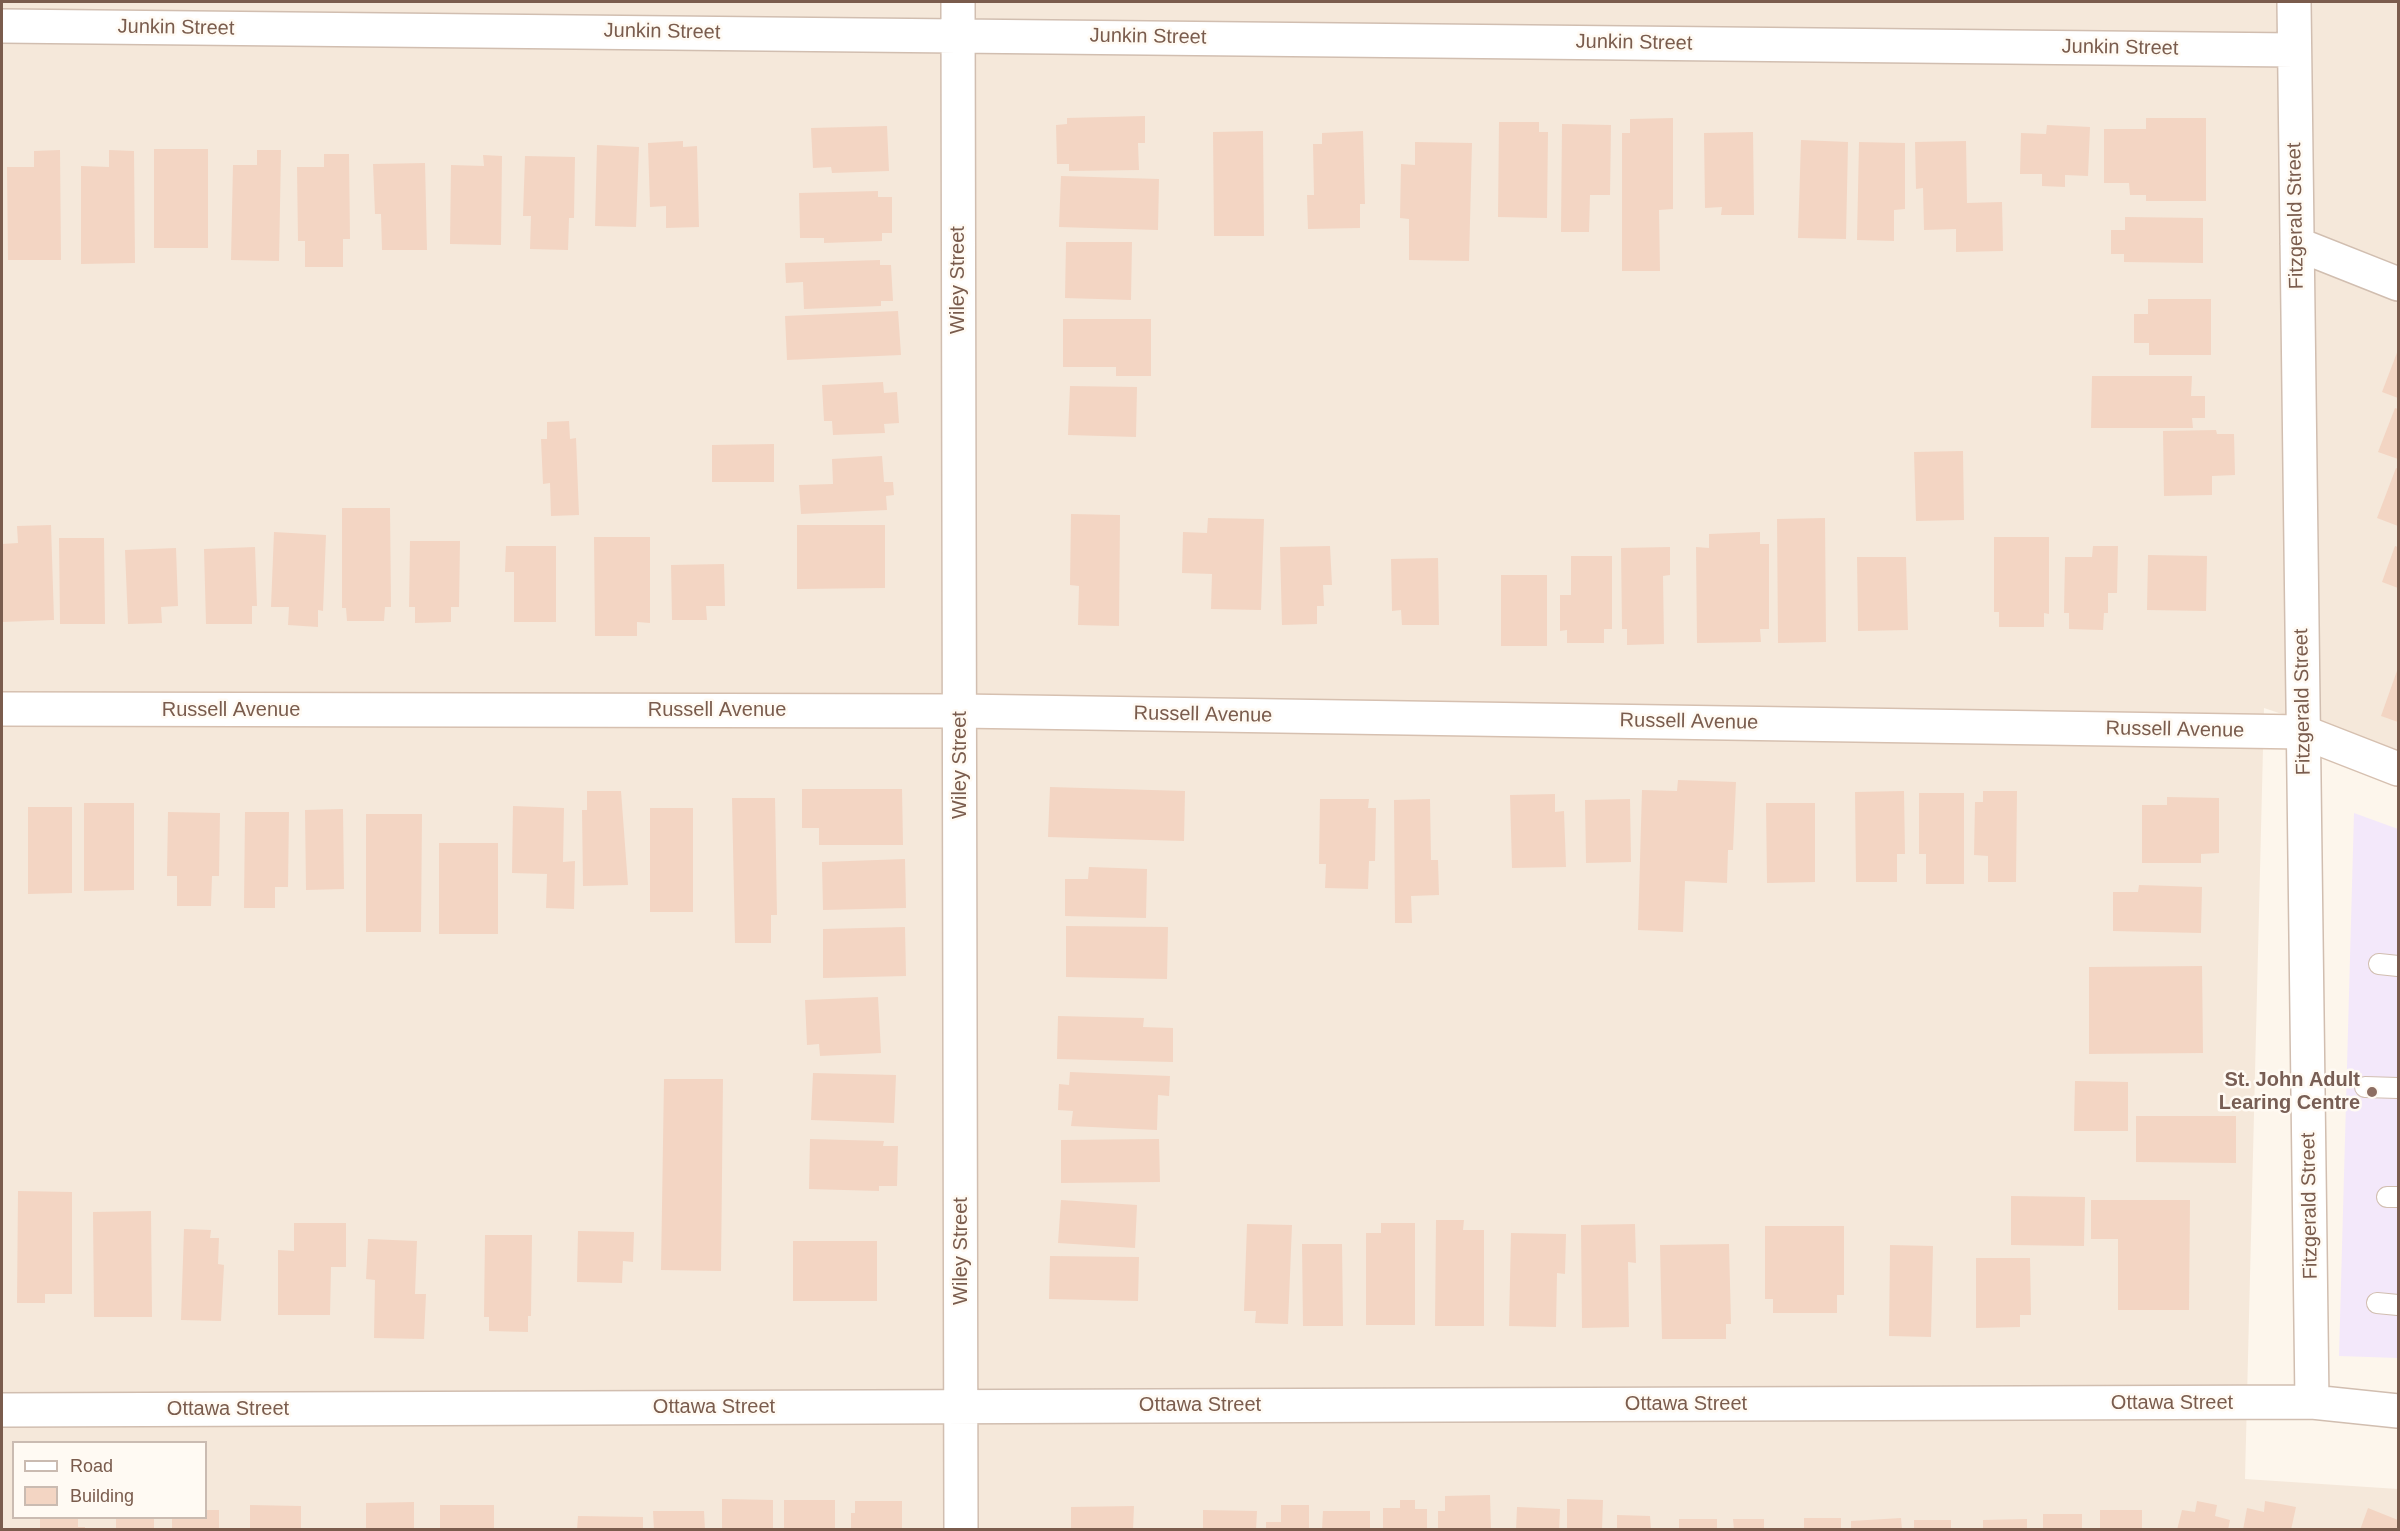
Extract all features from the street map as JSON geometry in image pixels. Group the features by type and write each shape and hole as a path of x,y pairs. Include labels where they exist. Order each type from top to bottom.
{"street":[{"name":"Wiley Street","path":"958,2 961,1530"},
{"name":"Fitzgerald Street","path":"2294,2 2312,1402"},
{"name":"Junkin Street","path":"2,26 2294,50"},
{"path":"2297,244 2398,284"},
{"name":"Russell Avenue","path":"2,709 960,711 2303,732 2398,769"},
{"name":"Ottawa Street","path":"2,1410 2312,1402 2398,1411"}],"lane":[{"path":"2379,964 2398,966"},
{"path":"2364,1087 2398,1088"},
{"path":"2376,1303 2398,1305"}],"shaded area":[{"path":"2,2 2398,2 2398,753 2264,708 2245,1479 2398,1489 2398,1529 2,1530"},
{"name":"St. John Adult Learing Centre","path":"2354,813 2398,829 2398,1358 2339,1356"}],"building":[{"path":"1145,116 1145,143 1138,143 1139,170 1069,171 1069,164 1057,164 1056,125 1067,124 1067,118"},
{"path":"1673,118 1673,209 1659,210 1660,271 1622,271 1622,133 1630,133 1630,119"},
{"path":"2146,118 2206,118 2206,201 2146,201 2146,195 2130,195 2129,183 2104,183 2104,129 2146,129"},
{"path":"1499,122 1539,122 1539,132 1548,132 1547,218 1498,217"},
{"path":"1562,124 1611,125 1610,195 1590,195 1589,232 1561,232"},
{"path":"2047,125 2090,127 2088,176 2065,175 2065,187 2042,186 2042,174 2020,174 2021,133 2046,134"},
{"path":"887,126 889,171 832,173 831,167 813,168 811,128"},
{"path":"1263,131 1264,236 1214,236 1213,132"},
{"path":"1363,131 1365,204 1360,204 1360,228 1308,229 1307,195 1314,195 1313,144 1322,144 1322,133"},
{"path":"1753,132 1754,215 1721,215 1722,207 1705,208 1704,133"},
{"path":"1801,140 1848,142 1846,239 1798,238"},
{"path":"683,141 683,147 697,146 699,227 666,228 666,206 650,207 648,143"},
{"path":"1966,141 1967,203 2002,202 2003,251 1956,252 1956,229 1924,230 1923,188 1916,189 1915,142"},
{"path":"1415,142 1472,143 1469,261 1409,260 1409,219 1400,218 1401,164 1415,165"},
{"path":"1859,142 1905,143 1905,209 1894,210 1894,241 1857,240"},
{"path":"597,145 639,147 636,227 595,226"},
{"path":"154,149 208,149 208,248 154,248"},
{"path":"60,150 61,260 8,260 7,167 34,167 34,151"},
{"path":"109,150 134,151 135,263 81,264 81,166 109,167"},
{"path":"257,150 281,150 279,261 231,260 233,165 257,165"},
{"path":"324,154 349,154 350,239 343,239 343,267 305,267 305,241 298,241 297,167 324,167"},
{"path":"483,155 502,156 501,245 450,244 451,165 484,166"},
{"path":"525,156 575,157 574,218 569,218 568,250 530,249 531,216 523,216"},
{"path":"425,163 427,250 382,250 381,214 375,214 373,164"},
{"path":"1061,176 1159,179 1158,230 1059,227"},
{"path":"878,191 878,197 892,197 892,233 882,233 882,241 824,243 824,238 800,238 799,193"},
{"path":"2125,217 2203,218 2203,263 2124,262 2124,254 2111,254 2111,230 2125,230"},
{"path":"1066,242 1132,242 1131,300 1065,298"},
{"path":"880,260 880,265 891,265 893,301 881,301 881,306 804,309 803,282 786,283 785,263"},
{"path":"2148,299 2211,299 2211,355 2149,355 2149,343 2134,343 2134,314 2148,314"},
{"path":"898,311 901,355 787,360 785,316"},
{"path":"1063,319 1151,319 1151,376 1116,376 1116,367 1063,367"},
{"path":"2398,350 2398,398 2382,392"},
{"path":"2092,376 2192,376 2191,396 2205,396 2205,418 2192,418 2193,428 2091,428"},
{"path":"883,382 884,393 897,392 899,423 884,424 885,433 833,435 832,421 824,421 822,385"},
{"path":"1070,386 1137,387 1136,437 1068,435"},
{"path":"2395,408 2398,409 2398,459 2378,452"},
{"path":"569,421 570,439 576,438 579,515 551,516 550,483 543,484 541,439 547,439 547,422"},
{"path":"2216,430 2217,434 2234,434 2235,475 2212,476 2212,495 2164,496 2163,431"},
{"path":"774,444 774,482 712,482 712,445"},
{"path":"1963,451 1964,520 1916,521 1914,452"},
{"path":"882,456 884,482 893,482 894,495 886,496 887,510 801,514 799,485 833,484 832,459"},
{"path":"2396,468 2398,469 2398,526 2377,518"},
{"path":"342,508 390,508 391,607 385,607 384,621 347,621 346,608 342,608"},
{"path":"1071,514 1120,515 1119,626 1078,625 1079,586 1070,585"},
{"path":"1208,518 1264,519 1261,610 1211,609 1212,574 1182,573 1183,532 1207,533"},
{"path":"1825,518 1826,642 1778,643 1777,519"},
{"path":"51,525 54,620 2,622 2,544 18,543 17,526"},
{"path":"797,525 885,525 885,588 797,589"},
{"path":"274,532 326,535 323,611 318,610 318,627 288,625 289,607 271,607"},
{"path":"1760,532 1760,544 1769,544 1769,629 1760,629 1761,642 1697,643 1696,547 1709,548 1709,534"},
{"path":"594,537 650,537 650,623 637,622 637,636 595,636"},
{"path":"1994,537 2049,537 2049,614 2044,613 2044,627 1999,627 1999,612 1994,612"},
{"path":"59,538 104,538 105,624 60,624"},
{"path":"410,541 460,541 459,607 451,607 451,622 415,623 415,607 409,607"},
{"path":"506,546 556,546 556,622 514,622 514,572 505,572"},
{"path":"1330,546 1332,585 1323,585 1324,606 1317,606 1317,624 1282,625 1280,547"},
{"path":"2093,546 2118,546 2117,593 2108,593 2108,613 2104,613 2103,630 2069,629 2069,613 2064,613 2065,557 2092,557"},
{"path":"2395,546 2398,547 2398,588 2382,582"},
{"path":"255,547 257,606 252,606 252,624 206,624 204,549"},
{"path":"1670,547 1670,575 1663,576 1664,644 1627,645 1627,629 1622,629 1621,548"},
{"path":"176,548 178,606 161,607 162,623 128,624 125,550"},
{"path":"2148,555 2207,556 2206,611 2147,610"},
{"path":"1571,556 1612,556 1612,629 1604,629 1604,643 1567,643 1567,630 1560,631 1560,595 1571,595"},
{"path":"1857,557 1906,557 1908,630 1858,631"},
{"path":"1438,558 1439,625 1402,625 1401,610 1392,611 1391,559"},
{"path":"724,564 725,606 706,606 707,620 672,620 671,565"},
{"path":"1501,575 1547,575 1547,646 1501,646"},
{"path":"2398,668 2398,722 2381,716"},
{"path":"1678,780 1736,782 1733,850 1728,850 1727,883 1685,881 1683,932 1638,930 1642,790 1677,791"},
{"path":"1050,787 1185,791 1184,841 1048,837"},
{"path":"802,789 902,789 903,845 819,845 819,828 802,828"},
{"path":"587,791 621,791 628,885 583,886 582,810 587,810"},
{"path":"1904,791 1905,854 1897,854 1897,882 1856,882 1855,792"},
{"path":"1983,791 2017,791 2016,882 1988,882 1988,856 1974,855 1975,802 1983,802"},
{"path":"1919,793 1964,793 1964,884 1926,884 1926,854 1919,854"},
{"path":"1555,794 1555,812 1564,811 1566,867 1512,868 1510,795"},
{"path":"2167,797 2219,798 2219,853 2201,854 2201,863 2142,863 2142,805 2167,805"},
{"path":"732,798 775,798 777,915 771,915 771,943 735,943"},
{"path":"1320,799 1369,799 1368,808 1376,808 1375,861 1369,861 1368,889 1325,888 1326,864 1319,864"},
{"path":"1430,799 1431,860 1438,860 1439,895 1411,896 1412,923 1395,923 1394,800"},
{"path":"1630,799 1631,862 1586,863 1585,800"},
{"path":"84,803 134,803 134,890 84,891"},
{"path":"1766,803 1815,803 1815,882 1767,883"},
{"path":"513,806 564,808 563,862 575,861 574,909 546,908 547,874 512,873"},
{"path":"28,807 72,807 72,893 28,894"},
{"path":"650,808 693,808 693,912 650,912"},
{"path":"343,809 344,889 306,890 305,810"},
{"path":"168,812 220,813 219,876 212,876 211,906 177,906 177,876 167,876"},
{"path":"245,812 289,812 288,887 275,887 275,908 244,908"},
{"path":"366,814 422,814 421,932 366,932"},
{"path":"439,843 498,843 498,934 439,934"},
{"path":"905,859 906,908 823,910 822,862"},
{"path":"1089,867 1147,869 1146,918 1065,916 1065,879 1088,879"},
{"path":"2139,885 2202,887 2201,933 2113,931 2113,892 2138,892"},
{"path":"1066,926 1168,927 1167,979 1066,977"},
{"path":"905,927 906,976 823,978 823,929"},
{"path":"2202,966 2203,1053 2089,1054 2089,967"},
{"path":"878,997 881,1053 820,1056 819,1044 807,1045 805,1000"},
{"path":"1058,1016 1144,1018 1143,1027 1173,1028 1173,1062 1057,1059"},
{"path":"1070,1072 1170,1076 1169,1096 1158,1095 1157,1130 1071,1126 1073,1111 1058,1110 1059,1084 1069,1085"},
{"path":"813,1073 896,1075 894,1123 811,1120"},
{"path":"664,1079 723,1079 721,1271 661,1270"},
{"path":"2075,1081 2128,1082 2128,1131 2074,1131"},
{"path":"2136,1116 2236,1116 2236,1163 2136,1162"},
{"path":"810,1139 884,1141 883,1146 898,1146 897,1186 879,1186 879,1191 809,1189"},
{"path":"1159,1139 1160,1182 1061,1183 1061,1140"},
{"path":"18,1191 72,1192 72,1294 45,1294 45,1303 17,1303"},
{"path":"2011,1196 2085,1197 2084,1246 2011,1245"},
{"path":"1061,1200 1137,1205 1135,1248 1058,1243"},
{"path":"2091,1200 2190,1200 2189,1310 2118,1310 2118,1239 2091,1239"},
{"path":"151,1211 152,1317 94,1317 93,1212"},
{"path":"1436,1220 1464,1220 1463,1230 1484,1230 1484,1326 1435,1326"},
{"path":"294,1223 346,1223 346,1267 331,1267 330,1315 278,1315 278,1250 294,1251"},
{"path":"1381,1223 1415,1223 1415,1325 1366,1325 1366,1233 1381,1233"},
{"path":"1247,1224 1292,1225 1288,1324 1255,1323 1256,1311 1244,1311"},
{"path":"1635,1224 1636,1263 1628,1262 1629,1327 1582,1328 1581,1225"},
{"path":"1765,1226 1844,1226 1844,1295 1837,1295 1837,1313 1773,1313 1773,1299 1765,1299"},
{"path":"184,1229 211,1230 210,1238 219,1238 218,1264 224,1265 221,1321 181,1320"},
{"path":"578,1231 634,1232 633,1262 623,1261 622,1283 577,1282"},
{"path":"1511,1233 1566,1234 1565,1274 1557,1273 1556,1327 1509,1326"},
{"path":"485,1235 532,1235 531,1316 528,1316 528,1332 489,1331 489,1317 484,1317"},
{"path":"368,1239 417,1241 415,1294 426,1294 424,1339 374,1338 375,1280 366,1279"},
{"path":"793,1241 877,1241 877,1301 793,1301"},
{"path":"1302,1244 1342,1244 1343,1326 1303,1326"},
{"path":"1729,1244 1731,1324 1726,1324 1726,1339 1662,1339 1660,1245"},
{"path":"1890,1245 1933,1246 1931,1337 1889,1336"},
{"path":"1050,1256 1139,1257 1138,1301 1049,1299"},
{"path":"1976,1258 2030,1258 2031,1315 2020,1315 2020,1327 1976,1328"},
{"path":"1490,1495 1491,1530 1438,1530 1438,1511 1445,1511 1445,1496"},
{"path":"722,1499 773,1500 773,1530 722,1530"},
{"path":"1567,1499 1603,1500 1602,1530 1567,1530"},
{"path":"784,1500 835,1500 835,1530 784,1530"},
{"path":"1400,1500 1415,1500 1415,1509 1427,1509 1427,1530 1383,1530 1383,1508 1400,1508"},
{"path":"855,1501 902,1501 902,1530 851,1530 851,1513 855,1513"},
{"path":"2197,1501 2217,1505 2215,1516 2230,1520 2228,1530 2177,1530 2182,1510 2195,1512"},
{"path":"2265,1501 2296,1507 2291,1530 2243,1530 2247,1508 2264,1512"},
{"path":"414,1502 414,1530 366,1530 366,1503"},
{"path":"250,1505 301,1506 301,1530 250,1530"},
{"path":"440,1505 494,1505 494,1530 440,1530"},
{"path":"1281,1505 1309,1505 1309,1530 1266,1530 1266,1522 1281,1522"},
{"path":"1134,1506 1133,1530 1071,1530 1071,1507"},
{"path":"1517,1507 1560,1509 1559,1530 1516,1530"},
{"path":"2368,1508 2398,1520 2398,1530 2360,1530"},
{"path":"207,1510 219,1510 219,1530 172,1530 172,1519 207,1519"},
{"path":"1203,1510 1257,1511 1256,1530 1203,1530"},
{"path":"2100,1510 2142,1510 2142,1530 2100,1530"},
{"path":"653,1511 704,1511 705,1530 654,1530"},
{"path":"1323,1511 1370,1511 1370,1530 1322,1530"},
{"path":"2043,1514 2082,1514 2082,1530 2043,1530"},
{"path":"1617,1515 1650,1516 1651,1530 1617,1530"},
{"path":"578,1516 643,1517 643,1530 577,1530"},
{"path":"1804,1518 1841,1518 1841,1530 1804,1530"},
{"path":"1901,1518 1902,1530 1851,1530 1851,1521"},
{"path":"40,1519 78,1519 78,1527 85,1527 85,1530 40,1530"},
{"path":"116,1519 154,1519 154,1530 116,1530"},
{"path":"1679,1519 1717,1519 1717,1530 1679,1530"},
{"path":"1733,1519 1764,1519 1764,1530 1734,1530"},
{"path":"2027,1519 2027,1530 1983,1530 1983,1520"},
{"path":"1914,1520 1951,1520 1951,1530 1914,1530"}],"place":[{"name":"St. John Adult Learing Centre","path":"2372,1092"}]}
